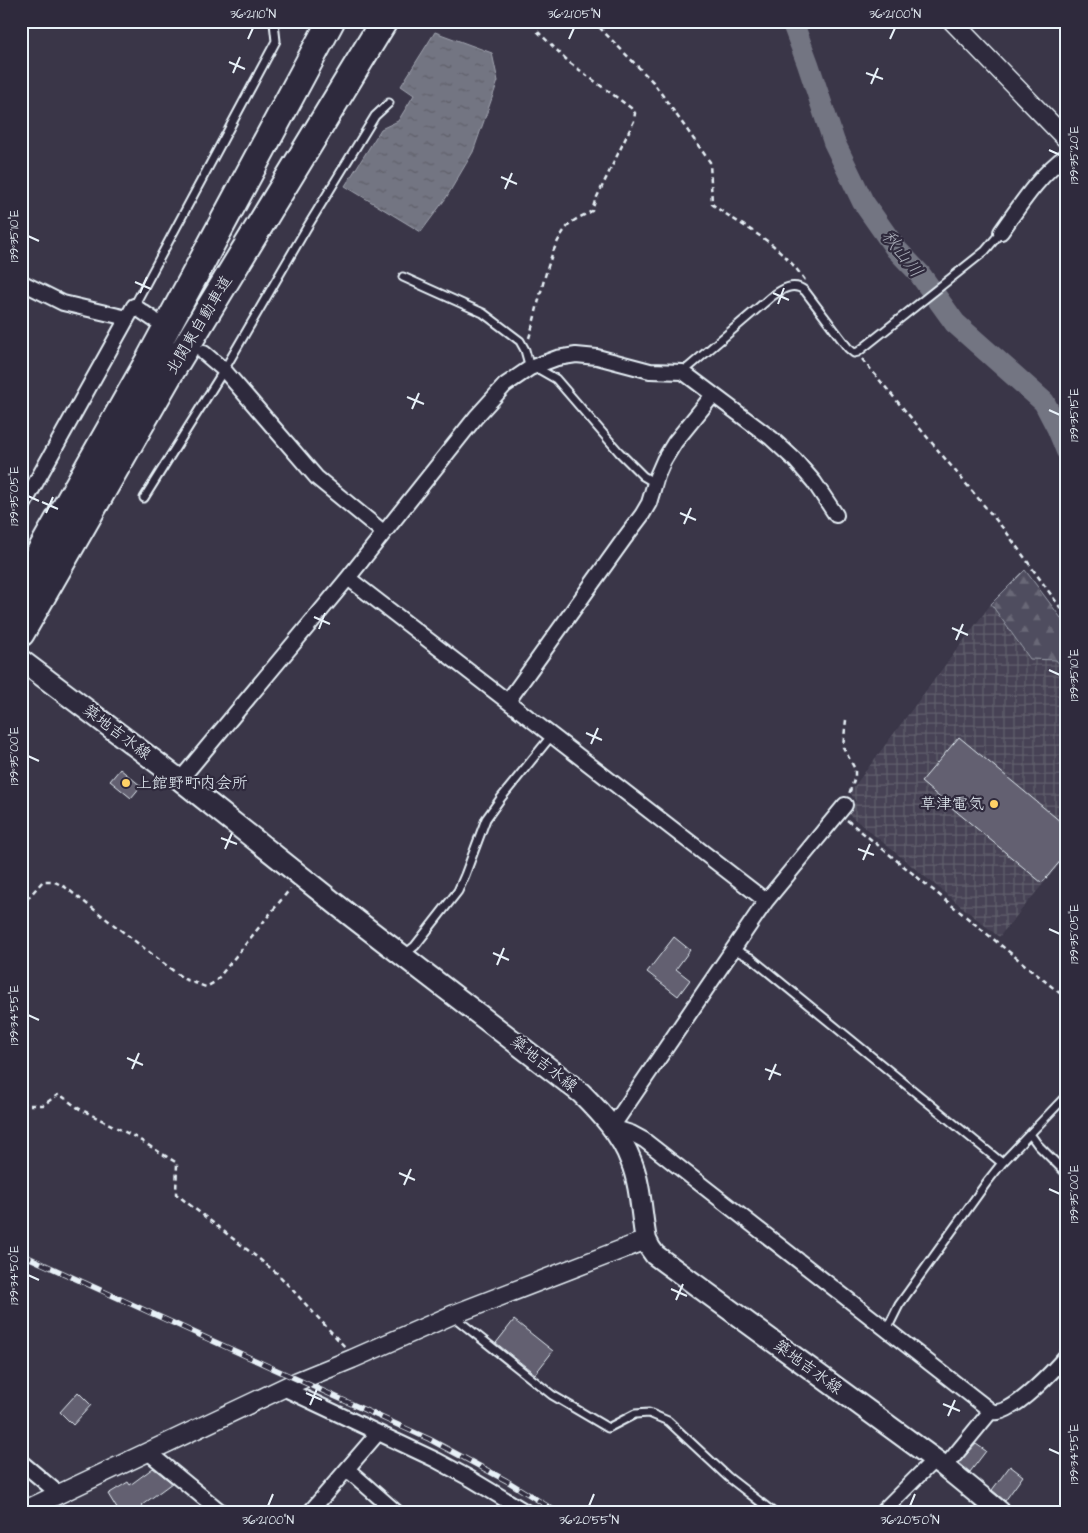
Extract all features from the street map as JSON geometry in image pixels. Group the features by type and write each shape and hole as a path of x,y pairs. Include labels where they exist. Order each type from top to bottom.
{"highway":[{"name":"北関東自動車道","path":"21,586 157,345 331,21"},
{"name":"北関東自動車道","path":"21,632 170,373 384,21"}],"main road":[{"name":"築地吉水線","path":"21,660 180,780 300,876 566,1080 596,1107 626,1148 636,1176 646,1240 650,1248 662,1260 940,1463 1000,1512"}],"street":[{"path":"952,21 1067,140"},
{"path":"1001,232 1040,179 1054,164 1067,155"},
{"path":"21,282 63,303 130,312 153,318"},
{"path":"21,509 130,312"},
{"path":"204,353 224,370 317,478 383,532"},
{"path":"180,780 348,578 476,417 505,385 532,368 557,358 576,355 597,357 650,371 683,372 771,438 795,460 814,482 836,515"},
{"path":"508,701 642,515 649,504 664,460 675,442 713,395"},
{"path":"348,578 766,901"},
{"path":"842,809 766,901 612,1127 632,1133 644,1140 991,1411 997,1413 1013,1406 1054,1370 1067,1355"},
{"path":"21,1512 283,1388 452,1315 646,1240"},
{"path":"283,1388 443,1464 526,1512"},
{"path":"882,1512 940,1463 991,1411"},
{"path":"310,1512 378,1433"},
{"path":"148,1452 221,1512"},
{"path":"21,1462 59,1494"},
{"path":"347,1470 396,1512"}],"lane":[{"path":"130,312 276,41 274,23 272,21"},
{"path":"144,498 224,370 370,124 375,116 389,103"},
{"path":"683,372 771,297 779,291 796,286 805,291 848,348 854,353 858,352 985,251 1001,232"},
{"path":"403,277 483,313 520,341 532,368 556,379 619,452 644,476 655,483"},
{"path":"403,956 415,946 458,891 466,875 486,819 552,735"},
{"path":"733,949 750,958 1002,1163"},
{"path":"887,1329 899,1305 986,1182 1067,1095"},
{"path":"1030,1134 1038,1145 1067,1174"},
{"path":"452,1315 552,1395 608,1428 635,1414 649,1413 668,1421 728,1477 773,1512"}],"path":[{"path":"593,21 653,82 710,162 712,204 776,248 807,282"},
{"path":"525,350 550,260 557,242 569,224 592,211 595,201 634,121 635,113 631,108 570,63 537,31"},
{"path":"862,358 1006,532 1067,617"},
{"path":"846,720 843,747 855,769 855,777 842,809 1067,999"},
{"path":"21,906 43,881 53,881 65,887 184,979 206,987 215,982 300,876"},
{"path":"21,1105 43,1105 59,1094 78,1108 135,1137 177,1163 176,1194 277,1273 333,1333 346,1348 352,1359"}],"shaded area":[{"name":"草津電気","path":"991,604 1030,659 1056,660 1067,674 1067,855 999,937 847,813 856,802 850,792"}],"green space":[{"path":"1025,570 1067,626 1067,674 1056,660 1030,659 991,604"}],"water":[{"path":"435,32 492,53 498,81 473,152 446,198 421,232 345,186 381,129 398,121 414,95 401,86"}],"building":[{"name":"草津電気","path":"959,737 1067,827 1067,853 1042,883 921,782"},
{"name":"上館野町内会所","path":"120,769 141,786 131,798 110,781"},
{"path":"674,937 690,950 676,969 690,980 678,996 647,972"},
{"path":"514,1320 553,1351 535,1374 496,1343"},
{"path":"78,1392 91,1405 73,1425 60,1412"},
{"path":"976,1444 986,1451 970,1472 959,1463"},
{"path":"1010,1466 1023,1476 1005,1501 992,1490"},
{"path":"153,1468 172,1483 142,1505 147,1512 119,1512 108,1494 128,1482 130,1485"}],"waterway":[{"name":"秋山川","path":"792,21 834,142 863,202 896,249 919,273 955,323 1044,402 1067,451"}],"railway":[{"path":"21,1254 429,1439 507,1481 557,1512"}],"place":[{"name":"上館野町内会所","path":"126,783"},
{"name":"草津電気","path":"994,804"}]}
